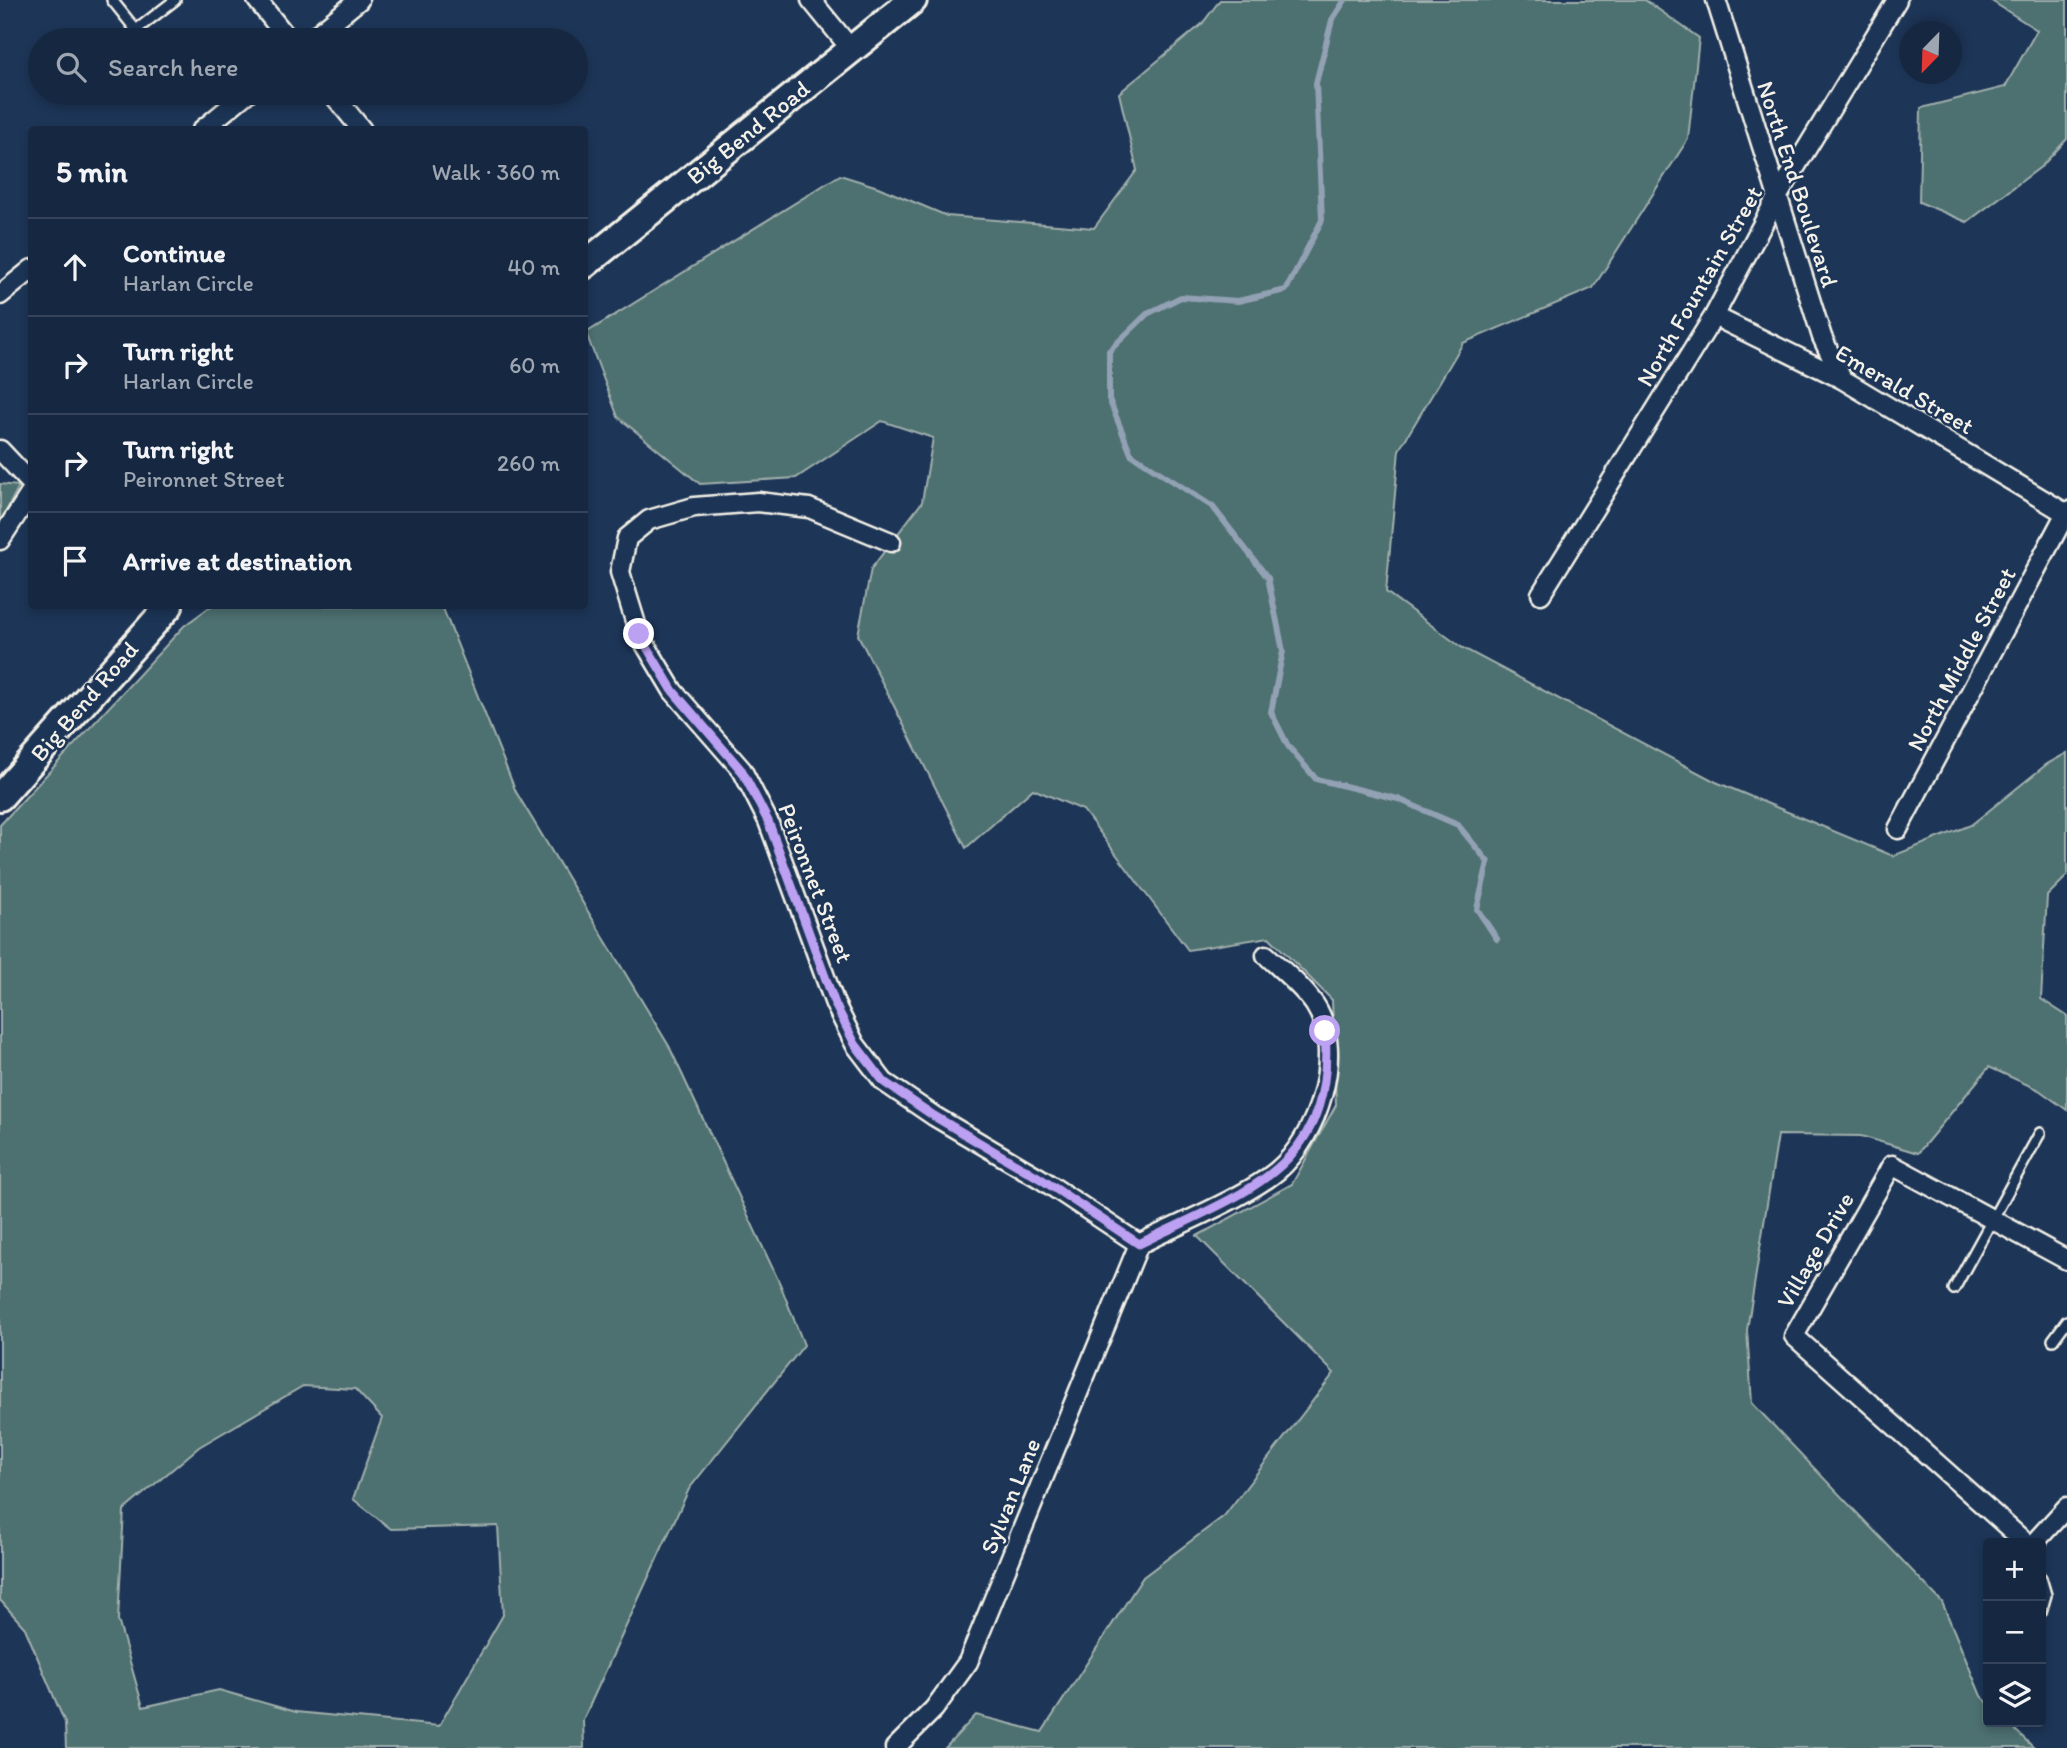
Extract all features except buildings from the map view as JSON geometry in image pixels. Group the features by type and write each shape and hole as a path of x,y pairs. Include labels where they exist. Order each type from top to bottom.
{"main road":[{"name":"Big Bend Road","path":"588,262 913,0"},
{"name":"Big Bend Road","path":"0,797 159,609"}],"street":[{"path":"257,0 279,28"},
{"path":"325,28 359,0"},
{"path":"811,0 851,49"},
{"name":"North End Boulevard","path":"1716,0 1776,199 1822,337 1842,379"},
{"name":"North Fountain Street","path":"1541,594 1714,316 1776,199 1897,0"},
{"path":"207,126 232,105"},
{"path":"342,105 359,126"},
{"path":"0,295 28,272"},
{"name":"Emerald Street","path":"1714,316 1842,379 2067,513"},
{"path":"0,450 28,480"},
{"path":"0,540 28,497"},
{"name":"Peironnet Street","path":"891,542 809,508 758,502 694,507 649,520 627,538 620,572 639,634 673,691 742,771 768,821 835,1004 855,1044 884,1082 934,1116 1041,1179 1139,1244"},
{"name":"North Middle Street","path":"1898,829 2067,513"},
{"path":"1139,1244 1277,1171 1300,1146 1316,1113 1327,1080 1325,1031 1316,1007 1266,955"},
{"name":"Village Drive","path":"2020,1538 1794,1336 1892,1165 2067,1260"},
{"name":"Sylvan Lane","path":"895,1748 934,1709 968,1662 1139,1244"},
{"path":"2039,1538 2067,1507"}],"lane":[{"path":"112,0 134,28"},
{"path":"139,28 174,0"},
{"path":"1954,1289 2040,1133"},
{"path":"2053,1340 2067,1321"}],"green space":[{"path":"1220,0 1645,0 1699,38 1688,139 1593,288 1463,343 1399,450 1386,592 1461,647 1716,782 1893,856 1971,825 2047,764 2067,753 2067,876 2047,896 2041,999 2067,1016 2067,1110 2039,1090 1989,1067 1918,1153 1861,1136 1778,1135 1747,1330 1752,1403 1942,1602 1983,1698 1983,1727 2012,1727 2034,1748 945,1748 976,1715 1042,1732 1143,1577 1224,1516 1334,1373 1197,1236 1292,1184 1336,1105 1332,1000 1269,937 1188,950 1083,810 1033,789 966,848 858,635 871,569 922,502 933,438 882,421 796,478 700,484 618,417 588,338 588,332 840,175 878,187 947,216 1094,228 1137,170 1119,93 1202,24"},
{"path":"1990,0 2067,0 2067,139 2042,166 1967,222 1919,202 1921,108 2005,87 2037,30"},
{"path":"0,484 19,486 0,523"},
{"path":"207,609 443,609 516,792 669,1046 780,1284 804,1345 689,1489 583,1720 584,1748 66,1748 65,1723 25,1628 0,1600 0,825 184,626","holes":["303,1386 355,1389 382,1418 353,1499 391,1529 498,1526 503,1615 439,1726 296,1712 219,1690 143,1707 118,1620 124,1510 199,1447"]}],"waterway":[{"path":"1345,0 1332,20 1316,83 1322,220 1286,290 1238,301 1181,297 1147,314 1109,351 1109,399 1131,454 1213,507 1268,578 1283,651 1271,712 1288,746 1316,779 1398,799 1458,825 1488,862 1477,909 1497,939"}],"route":[{"path":"639,634 673,691 742,771 768,821 835,1004 855,1044 884,1082 934,1116 1102,1217 1139,1244 1256,1185 1277,1171 1300,1146 1316,1113 1327,1080 1325,1031"}]}
